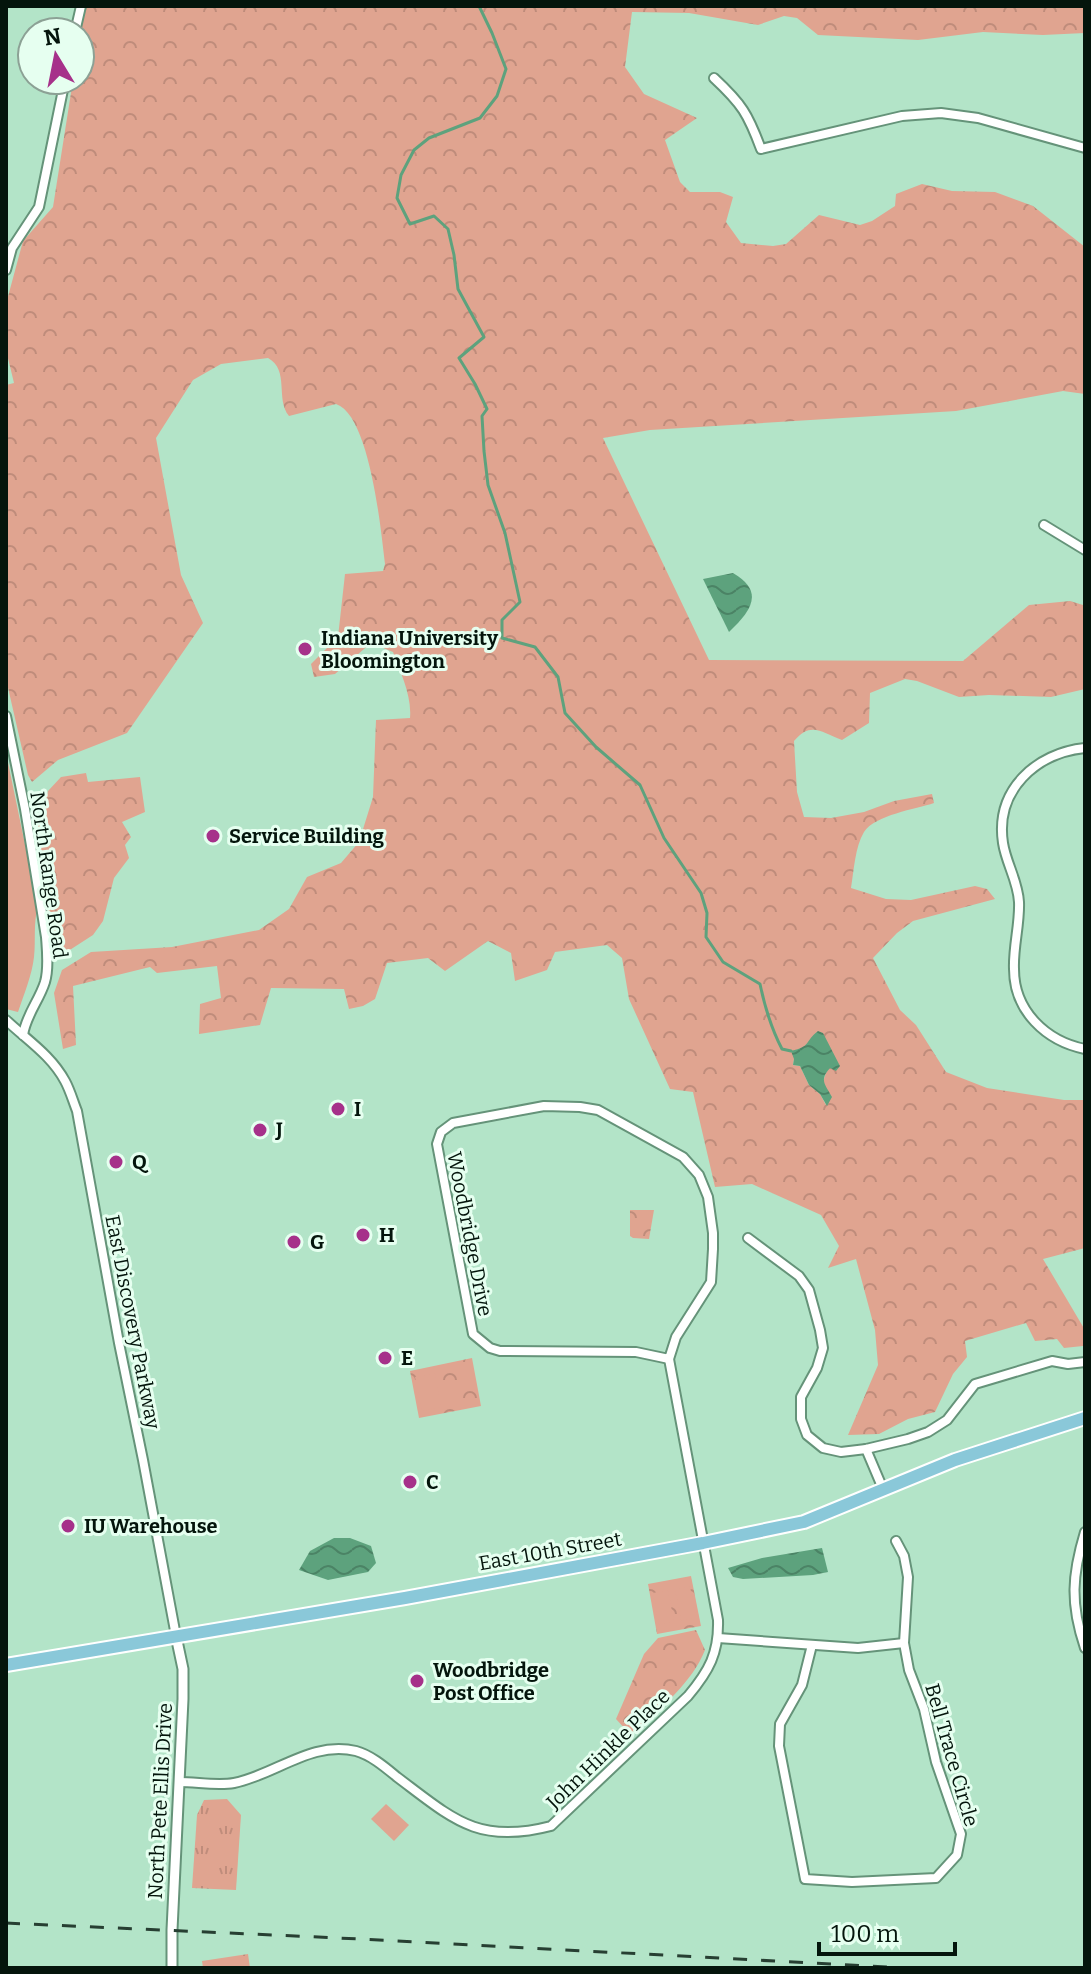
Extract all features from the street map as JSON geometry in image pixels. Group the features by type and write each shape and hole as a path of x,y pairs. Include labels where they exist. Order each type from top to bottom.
{"main road":[{"name":"East 10th Street","path":"6,1665 405,1598 804,1522 978,1452 1085,1418"}],"street":[{"path":"714,78 743,107 761,149 902,116 941,113 978,118 1085,148"},
{"path":"6,270 12,248 39,207 62,96"},
{"path":"1044,525 1085,550"},
{"name":"North Range Road","path":"6,716 25,809 47,957 46,980 21,1034"},
{"path":"1085,748 1054,754 1027,772 1008,801 1002,831 1019,904 1014,970 1017,992 1027,1013 1046,1033 1064,1043 1085,1049"},
{"name":"East Discovery Parkway","path":"6,1020 52,1061 65,1080 77,1111 176,1636"},
{"path":"6,1033 21,1034"},
{"name":"Woodbridge Drive","path":"544,1106 580,1107 598,1110 683,1157 703,1182 710,1206 713,1233 711,1282 676,1337 669,1359 636,1352 500,1351 490,1348 473,1334 437,1144 441,1132 462,1120 544,1106"},
{"path":"748,1238 799,1276 809,1290 823,1348 817,1368 801,1397 801,1419 807,1435 823,1448 841,1452 908,1439 928,1432 947,1420 975,1384 1052,1361 1068,1364 1085,1362"},
{"path":"669,1359 703,1543"},
{"path":"866,1449 883,1489"},
{"path":"1085,1532 1076,1565 1073,1596 1085,1648"},
{"path":"718,1638 858,1648 904,1643 908,1577 904,1556 896,1541"},
{"name":"John Hinkle Place","path":"179,1782 232,1784 332,1748 358,1751 471,1827 492,1832 532,1831 551,1826 688,1696 707,1671 715,1655 718,1620 703,1543"},
{"name":"North Pete Ellis Drive","path":"172,1968 183,1699 183,1669 176,1636"},
{"name":"Bell Trace Circle","path":"812,1645 802,1685 780,1724 779,1746 805,1879 852,1882 936,1878 957,1855 961,1834 936,1762 904,1643"}],"green space":[{"path":"84,6 1085,6 1085,33 1043,35 983,32 918,40 818,35 797,18 784,16 758,25 689,13 632,12 625,67 644,94 697,118 665,140 680,182 690,192 720,192 733,197 726,222 741,243 786,244 819,215 860,225 895,206 896,194 922,184 952,191 995,192 1033,206 1085,247 1085,394 1063,391 956,411 650,430 603,438 709,660 963,661 1029,605 1070,601 1083,605 1085,689 1051,697 959,697 905,679 870,693 869,723 842,740 811,730 794,741 797,792 804,817 831,818 932,794 934,803 886,817 869,826 861,838 851,888 886,899 911,900 975,886 987,889 995,899 913,921 873,958 900,1010 916,1025 946,1072 987,1088 1064,1100 1085,1100 1085,1248 1043,1259 1085,1330 1083,1346 1064,1348 1057,1339 1035,1341 1026,1323 965,1341 967,1357 953,1374 935,1412 908,1419 879,1434 848,1435 878,1365 875,1330 856,1259 828,1268 839,1246 821,1215 752,1184 715,1187 693,1092 670,1089 629,999 622,958 607,945 555,952 547,970 515,981 511,953 488,941 445,971 428,958 387,963 375,999 349,1009 344,989 271,988 260,1025 199,1034 200,1004 221,998 217,966 157,973 150,967 73,986 76,1045 63,1049 54,993 62,970 91,952 172,947 259,930 289,909 307,877 341,863 359,842 373,797 376,720 410,718 410,709 393,652 371,643 335,674 314,677 311,664 338,637 345,574 383,571 385,564 372,476 357,429 348,413 336,404 289,416 283,401 279,370 268,358 221,364 193,380 156,438 181,575 203,623 127,733 58,760 32,782 6,679 6,385 14,383 6,350 6,304 23,241 53,207 70,96 96,96 96,16 83,16","holes":["809,1045 830,1067 824,1080 826,1105 820,1094 809,1085 800,1066 793,1065 794,1059"]},
{"path":"6,753 38,907 33,964 18,1012 6,1009"},
{"path":"86,773 88,782 140,777 145,812 122,822 131,837 125,845 129,858 114,878 103,921 93,935 62,955 53,954 34,836 48,791 61,777"},
{"path":"630,1210 654,1210 649,1239 630,1236"},
{"path":"472,1358 481,1406 419,1418 410,1371"},
{"path":"435,1373 441,1407 422,1411 415,1377"},
{"path":"691,1576 701,1626 657,1634 648,1584"},
{"path":"690,1586 696,1618 681,1621 675,1589"},
{"path":"668,1590 674,1622 659,1625 653,1593"},
{"path":"696,1630 705,1650 692,1673 636,1732 627,1731 616,1719 644,1654 658,1638"},
{"path":"227,1799 241,1815 236,1890 192,1888 197,1815 204,1800"},
{"path":"386,1804 409,1825 394,1841 371,1819"},
{"path":"248,1954 250,1968 203,1968 202,1961"}],"water":[{"path":"733,573 743,580 752,595 748,610 729,632 703,579"},
{"path":"818,1031 823,1033 840,1066 836,1071 830,1068 825,1076 824,1082 832,1097 827,1106 820,1094 809,1085 800,1066 793,1065 791,1051 805,1045"},
{"path":"334,1538 350,1538 371,1546 376,1563 368,1572 328,1580 299,1570 310,1551"},
{"path":"822,1548 828,1572 743,1579 733,1577 728,1568 762,1558"}],"waterway":[{"path":"479,6 506,69 497,96 480,118 429,138 414,150 401,175 397,198 410,224 434,216 448,229 458,289 484,337 459,358 487,409 482,416 488,485 505,533 520,602 502,620 502,638 535,647 558,677 565,713 596,747 640,785 664,838 701,893 707,913 706,937 723,962 760,984 778,1041 782,1049 791,1051"}],"railway":[{"path":"6,1923 905,1968"}],"place":[{"name":"Indiana University Bloomington","path":"305,649"},
{"name":"Service Building","path":"213,836"},
{"name":"I","path":"338,1109"},
{"name":"J","path":"260,1130"},
{"name":"Q","path":"116,1162"},
{"name":"H","path":"363,1235"},
{"name":"G","path":"294,1242"},
{"name":"E","path":"385,1358"},
{"name":"C","path":"410,1482"},
{"name":"IU Warehouse","path":"68,1526"},
{"name":"Woodbridge Post Office","path":"417,1681"}]}
